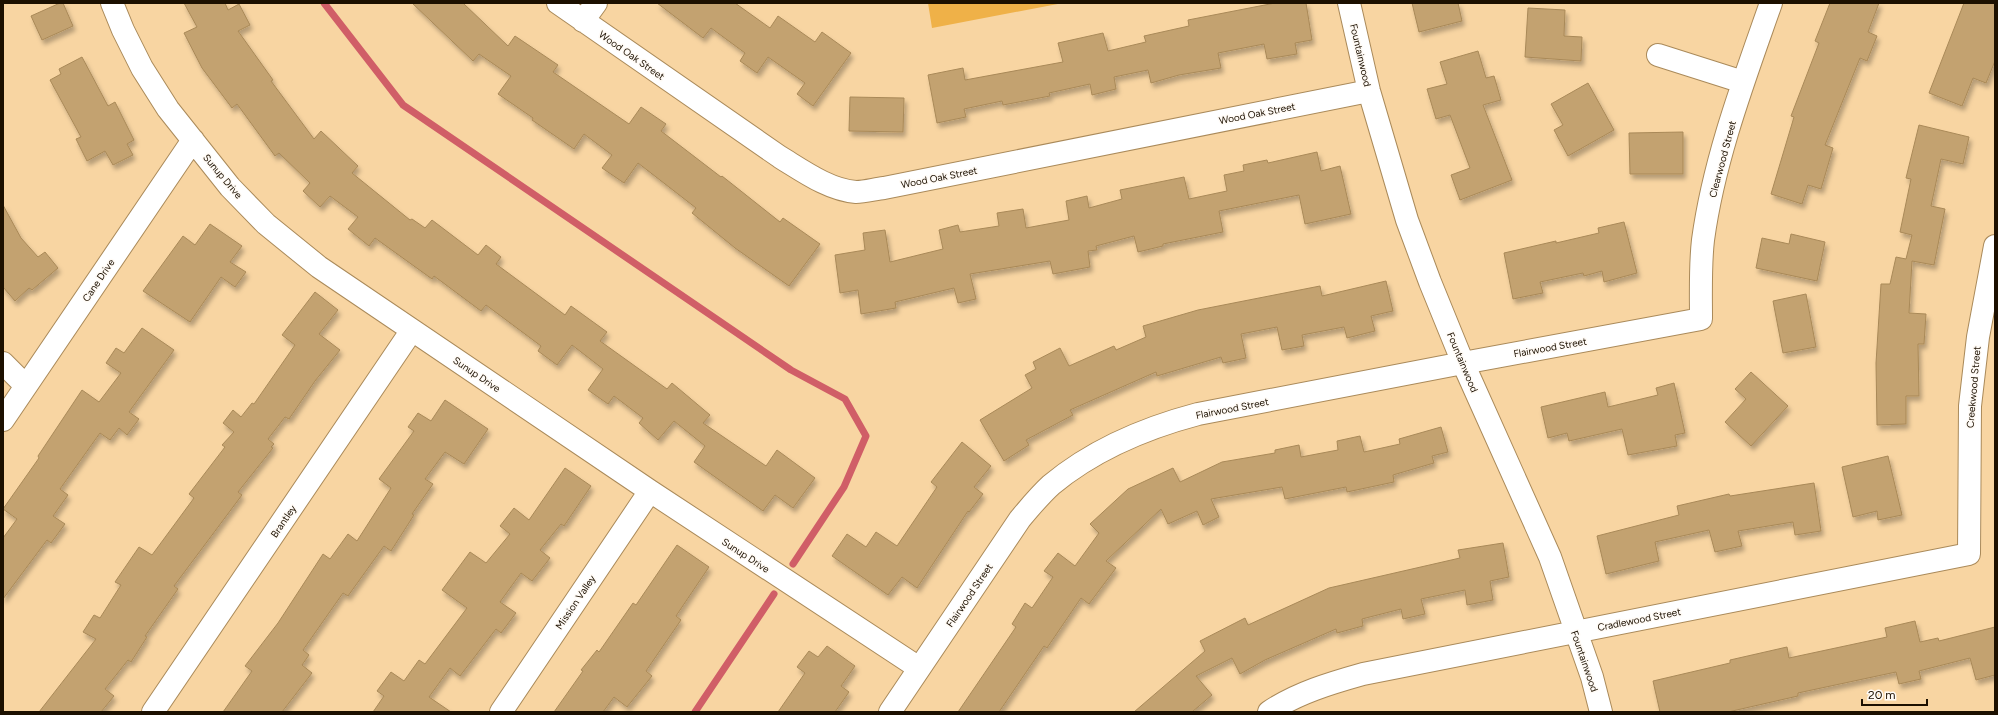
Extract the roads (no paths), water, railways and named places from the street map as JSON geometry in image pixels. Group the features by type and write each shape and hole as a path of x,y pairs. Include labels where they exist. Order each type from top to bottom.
{"street":[{"name":"Sunup Drive","path":"112,3 142,68 168,109 230,186 266,224 319,267 650,491 919,668"},
{"name":"Wood Oak Street","path":"558,3 812,177 832,186 856,192 884,188 1369,90"},
{"path":"583,21 596,3"},
{"name":"Fountainwood","path":"1348,3 1369,90 1407,220 1463,363 1550,557 1592,677 1601,712"},
{"name":"Clearwood Street","path":"1701,320 1703,241 1713,185 1743,82 1771,3"},
{"path":"1658,55 1743,82"},
{"name":"Cane Drive","path":"3,420 193,140"},
{"name":"Creekwood Street","path":"1969,554 1970,406 1978,337 1995,246"},
{"name":"Flairwood Street","path":"890,712 1020,519 1034,502 1051,485 1115,444 1167,422 1198,414 1463,363 1701,320"},
{"name":"Brantley","path":"153,712 412,330"},
{"path":"3,363 26,386"},
{"name":"Mission Valley","path":"501,712 650,491"},
{"name":"Cradlewood Street","path":"1269,712 1278,706 1324,685 1363,674 1969,554"}],"waterway":[{"path":"324,3 403,105 791,370 845,399 866,436 844,487 793,564"},
{"path":"695,712 774,594"}]}
